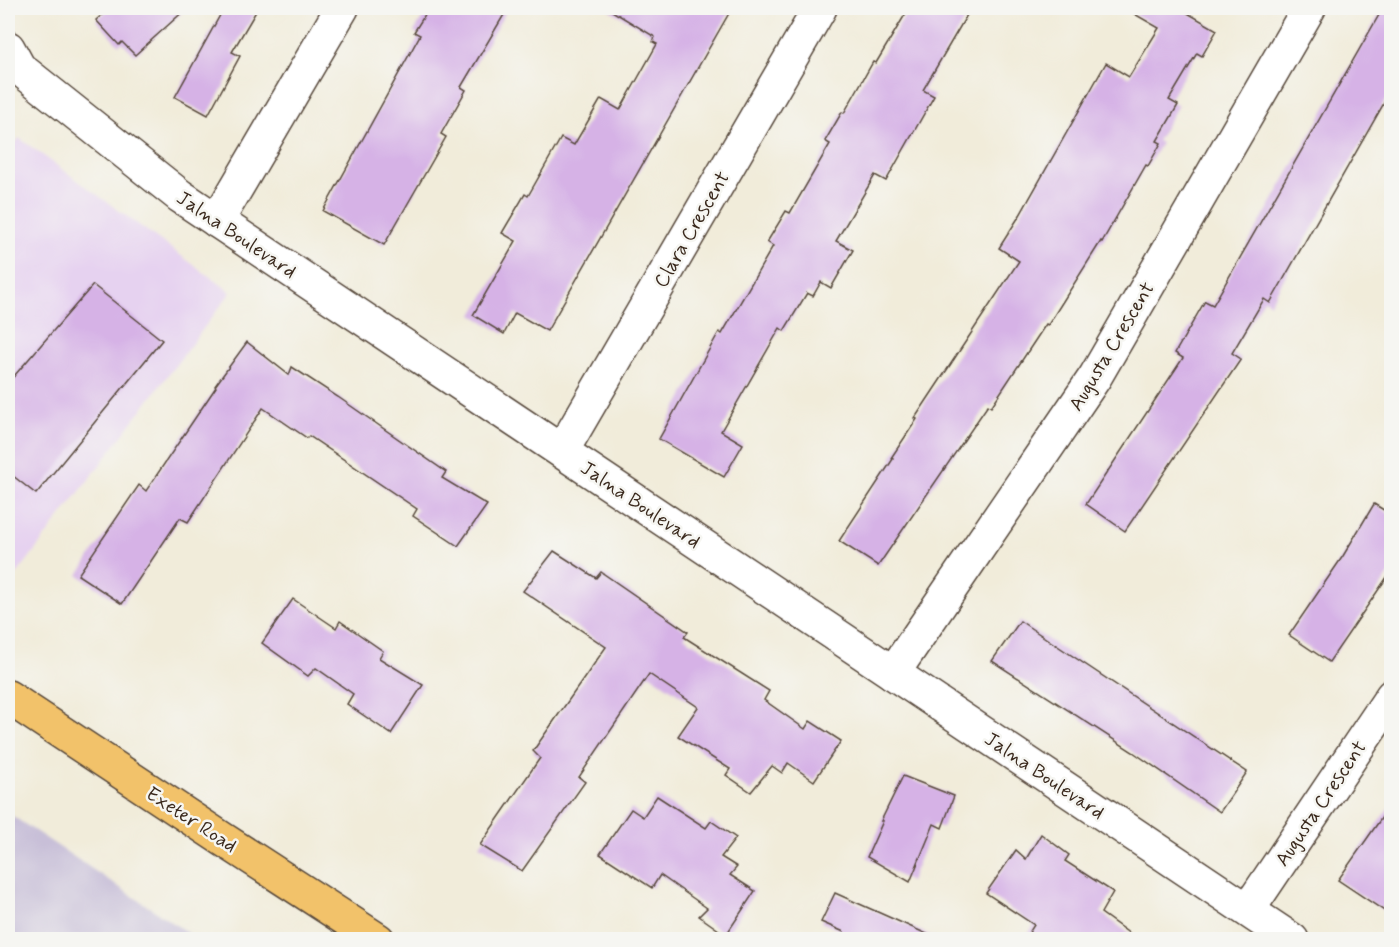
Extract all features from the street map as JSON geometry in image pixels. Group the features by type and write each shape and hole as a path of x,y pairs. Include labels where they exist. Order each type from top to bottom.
{"main road":[{"name":"Exeter Road","path":"8,697 378,939"}],"street":[{"path":"217,221 342,8"},
{"name":"Clara Crescent","path":"562,451 820,8"},
{"name":"Augusta Crescent","path":"892,673 1095,377 1309,8"},
{"name":"Jalna Boulevard","path":"11,65 180,196 1292,939"},
{"name":"Augusta Crescent","path":"1248,910 1392,696"}],"shaded area":[{"path":"19,138 231,292 8,586 8,153"},
{"path":"8,813 197,939 8,939"}],"building":[{"path":"110,8 187,8 135,55 122,42 119,45 96,20"},
{"path":"224,8 258,8 232,52 240,56 208,115 175,97"},
{"path":"429,8 508,8 461,87 466,90 441,134 446,137 384,245 323,211 420,35 414,32"},
{"path":"607,8 732,8 547,331 515,313 504,334 473,315 516,241 502,233 525,194 528,196 561,138 574,145 601,99 620,110 657,44 653,42 655,37"},
{"path":"909,8 971,8 923,90 934,96 886,181 875,175 836,241 853,250 831,288 821,282 813,296 807,293 784,331 780,328 721,431 743,444 724,477 659,439 719,332 722,334 773,246 767,242 786,211 790,213 830,144 825,141"},
{"path":"1124,8 1179,8 1217,30 1202,56 1197,53 1169,100 1178,105 1157,141 1161,143 1102,242 1048,325 1046,324 991,407 988,405 878,566 839,541 893,459 891,458 917,419 915,418 1019,261 999,248 1106,63 1129,77 1159,28"},
{"path":"1383,8 1392,8 1392,89 1270,303 1264,299 1232,353 1241,359 1125,531 1086,504 1183,358 1175,353 1205,301 1213,305"},
{"path":"93,285 162,340 36,494 8,472 8,383"},
{"path":"247,342 289,375 292,367 338,397 446,472 442,478 487,505 458,546 413,516 417,509 309,436 307,438 263,408 188,522 180,518 122,604 78,575 139,485 146,491"},
{"path":"1374,504 1392,515 1392,570 1329,662 1289,635 1343,556"},
{"path":"554,551 596,578 601,572 688,632 684,637 769,691 764,700 805,729 810,721 841,741 814,781 788,763 782,773 772,766 751,792 726,775 730,769 678,736 698,707 649,674 579,777 585,782 522,871 480,845 540,758 533,751 606,647 523,591"},
{"path":"293,599 336,628 340,621 383,651 379,658 423,685 391,734 347,704 353,694 316,668 308,676 262,643"},
{"path":"1020,621 1247,772 1220,812 1133,752 992,661"},
{"path":"903,776 954,796 942,828 934,824 910,882 867,857 883,821 881,821"},
{"path":"657,796 706,828 711,821 736,838 721,857 737,867 730,875 755,891 726,935 699,916 707,908 660,875 652,888 600,854 631,809 643,817"},
{"path":"1392,803 1392,916 1338,880"},
{"path":"1041,834 1069,855 1065,861 1113,892 1101,913 1137,939 1025,939 1034,925 986,893 1016,850 1026,859"},
{"path":"835,893 938,939 841,939 844,932 821,922"}]}
